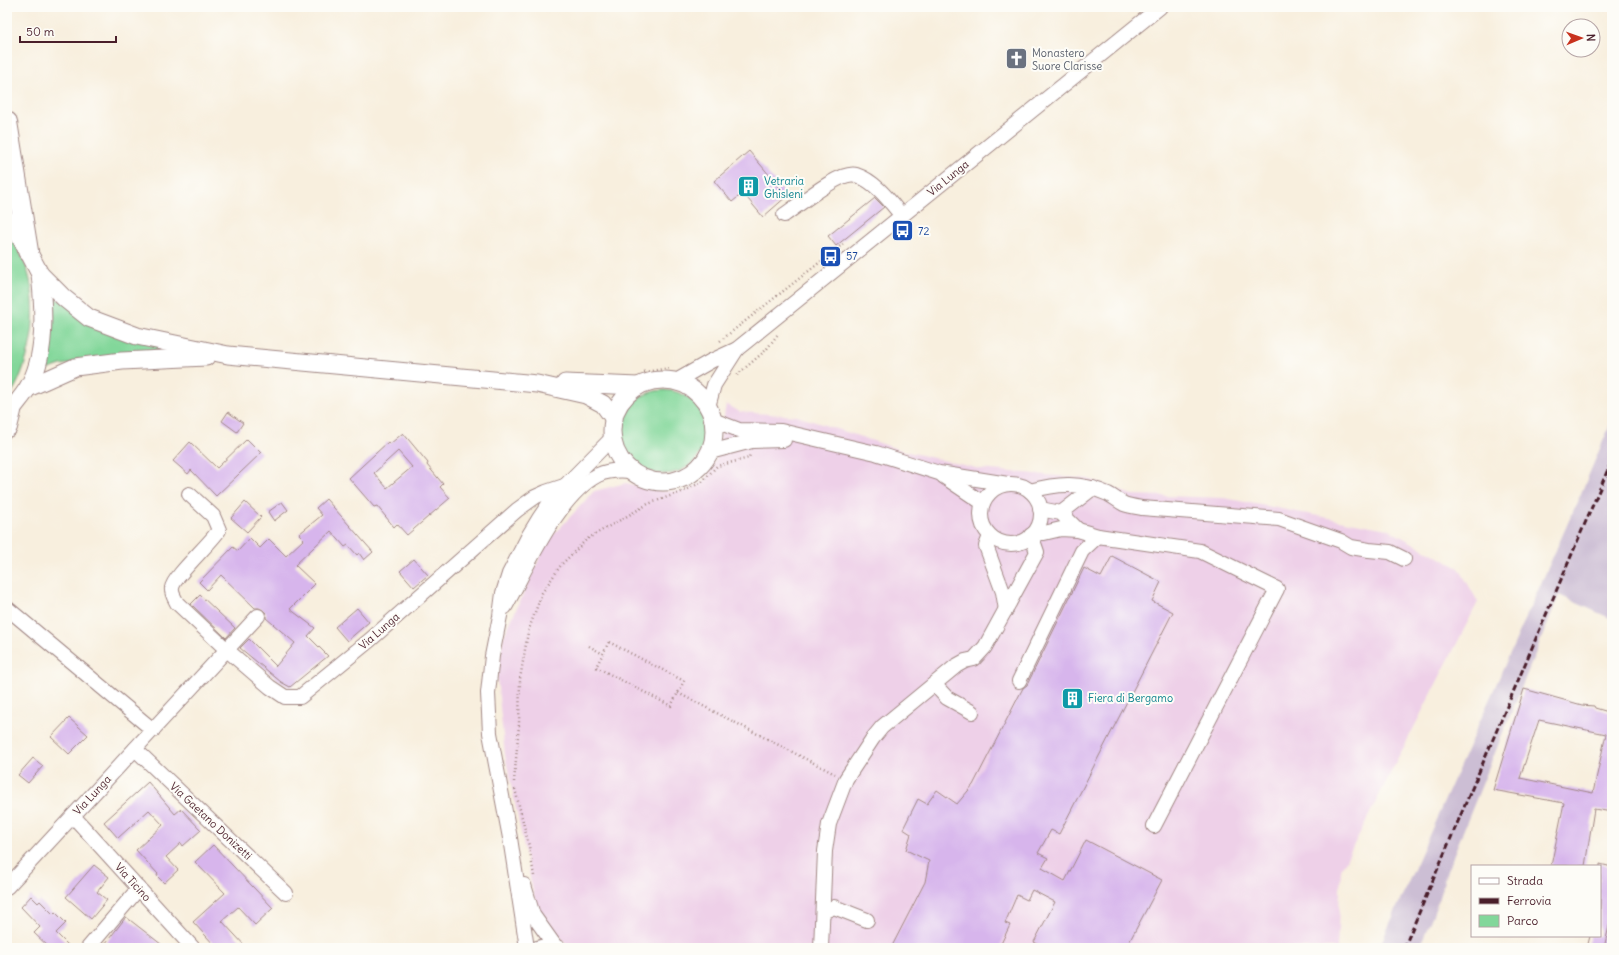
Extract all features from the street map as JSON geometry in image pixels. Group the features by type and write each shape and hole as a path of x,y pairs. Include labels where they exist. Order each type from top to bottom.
{"highway":[{"path":"7,122 28,251"}],"main road":[{"path":"7,220 13,225 40,274 64,298 89,318 137,336 228,355 537,384 586,395 603,404 614,419"},
{"path":"8,417 28,388 38,362 43,329 43,302 40,274"},
{"path":"28,388 75,367 122,361 228,355"},
{"name":"Via Lunga","path":"661,380 676,382 694,391 704,400 711,413 714,433 710,452 699,468 684,478 676,481 659,482 643,478 631,471 620,458 615,448 613,437 614,419 622,401 638,386 661,380"},
{"path":"537,384 574,382 638,386"}],"street":[{"name":"Via Lunga","path":"676,382 711,361 737,349 1160,7"},
{"path":"784,216 835,179 854,174 872,183 902,216"},
{"name":"Via Lunga","path":"711,413 714,385 737,349"},
{"path":"711,413 739,430 781,431 876,454 939,473 1016,484 1030,491 1035,496 1040,509 1040,518 1038,526 1032,534 1024,541 1015,544 1002,542 990,536 982,523 981,513 983,503 987,496 992,490 1008,484"},
{"name":"Via Lunga","path":"527,948 510,838 490,734 489,675 492,656 503,593 509,574 529,535 544,511 564,486 613,437"},
{"path":"710,452 752,442 768,440 823,441"},
{"name":"Via Lunga","path":"500,616 548,528 569,500 587,482 599,475 620,470 631,471"},
{"path":"939,473 983,503"},
{"path":"1030,491 1052,485 1068,485 1093,488 1110,495 1125,504 1142,508 1279,519 1341,541 1351,547 1390,552 1404,559"},
{"name":"Via Lunga","path":"189,494 213,516 219,530 193,562 177,577 172,588 172,593 177,603 227,650 270,687 285,697 300,697 370,640 489,534 535,497 564,486"},
{"path":"1061,513 1093,488"},
{"path":"524,506 539,508 544,511"},
{"path":"1040,509 1061,513 1078,530"},
{"path":"1032,534 1061,529 1078,530 1098,536 1200,551 1277,589 1154,826"},
{"path":"821,948 824,851 829,824 846,779 882,727 956,666 965,661 974,659 985,647 1037,552 1032,534"},
{"path":"990,536 986,546 1003,592 1006,610"},
{"path":"1019,680 1082,552 1098,536"},
{"path":"7,608 153,730"},
{"name":"Via Lunga","path":"7,887 258,616"},
{"path":"934,684 947,698 972,712"},
{"name":"Via Gaetano Donizetti","path":"135,749 286,893"},
{"name":"Via Ticino","path":"73,816 193,948"},
{"name":"Via Lunga","path":"510,838 533,915 557,947"},
{"path":"88,948 138,888"},
{"path":"823,912 834,908 867,920"},
{"path":"537,948 544,945 557,947"}],"path":[{"path":"760,310 826,258"},
{"path":"731,380 766,350 778,334 769,323"},
{"path":"534,878 529,846 514,781 519,725 520,679 528,632 542,593 561,565 587,539 648,504 684,491 702,482 717,466 749,458 752,442"},
{"path":"609,642 684,681 678,693 671,706 596,667 609,642"},
{"path":"589,646 603,654"},
{"path":"678,693 846,779"}],"shaded area":[{"name":"Fiera di Bergamo","path":"726,404 740,412 797,416 904,451 980,469 1089,479 1132,495 1224,498 1387,529 1459,568 1478,602 1341,870 1337,948 570,948 537,911 505,755 497,678 503,638 547,542 594,491 626,483 661,491 686,491 705,480 717,456"},
{"path":"1612,420 1612,619 1559,595 1447,871 1436,907 1419,948 1379,948 1579,498"}],"green space":[{"path":"7,234 25,263 33,297 33,315 29,349 24,366 15,387 7,398"},
{"path":"51,299 57,299 158,345 166,352 61,365 43,371 51,318"},
{"path":"664,390 680,393 694,402 703,416 706,432 703,448 694,462 680,471 664,474 648,471 634,462 625,448 622,432 625,416 634,402 648,393"}],"building":[{"name":"Vetraria Ghisleni","path":"749,151 787,196 763,217 743,193 732,202 714,181"},
{"path":"875,198 884,207 836,246 828,236"},
{"path":"228,412 243,423 237,432 222,421"},
{"path":"403,433 428,463 427,465 443,484 440,487 450,498 407,535 397,524 394,527 377,506 374,507 349,478 388,442 390,444","holes":["398,451 412,467 387,488 374,473"]},
{"path":"247,439 261,453 216,496 191,470 188,474 173,461 190,442 217,468"},
{"path":"326,499 373,552 364,560 359,553 357,555 348,545 345,547 331,531 295,565 315,584 290,609 315,628 308,636 328,656 290,687 281,682 240,648 249,639 276,666 295,643 266,618 266,613 263,610 255,608 221,575 207,590 199,582 233,547 238,551 250,538 260,548 269,539 286,556 304,539 299,534 322,515 316,508"},
{"path":"245,502 261,517 247,532 231,518"},
{"path":"282,502 288,510 274,521 268,512"},
{"name":"Fiera di Bergamo","path":"1112,556 1161,582 1152,601 1173,612 1059,834 1051,830 1038,853 1048,858 1042,868 1065,881 1086,840 1162,880 1126,948 1045,948 1034,942 1055,902 1032,890 1027,900 1017,895 1005,923 1010,925 999,948 891,948 925,882 929,861 906,850 911,834 903,829 918,799 927,804 937,790 957,804 973,785 1023,688 1027,685 1084,568 1101,577"},
{"path":"414,559 428,575 414,587 400,571"},
{"path":"200,595 235,628 226,638 191,604"},
{"path":"357,608 369,622 347,641 335,627"},
{"path":"1524,689 1582,705 1594,706 1595,708 1612,713 1612,812 1594,809 1585,865 1551,865 1564,803 1493,790","holes":["1539,720 1606,734 1593,793 1520,778"]},
{"path":"69,718 88,735 69,754 51,737"},
{"path":"33,758 43,766 28,783 18,775"},
{"path":"148,782 175,814 181,809 201,830 183,846 181,843 166,857 178,870 164,883 157,876 158,874 136,850 163,825 149,810 118,838 104,822"},
{"path":"213,845 273,908 255,925 238,907 222,921 247,948 217,948 193,922 225,893 195,862"},
{"path":"94,865 109,877 97,892 107,900 91,919 66,897"},
{"path":"1600,865 1612,867 1612,913 1604,948 1587,948 1590,937 1601,937"},
{"path":"31,896 38,903 40,901 53,914 55,912 66,923 56,933 71,948 50,948 34,933 40,927 21,907"},
{"path":"126,917 166,948 102,948"}],"railway":[{"path":"1404,948 1612,460"}],"place":[{"name":"Monastero Suore Clarisse","path":"1016,59"},
{"name":"Vetraria Ghisleni","path":"749,187"},
{"name":"72","path":"903,231"},
{"name":"57","path":"830,256"},
{"name":"Fiera di Bergamo","path":"1073,698"}]}
